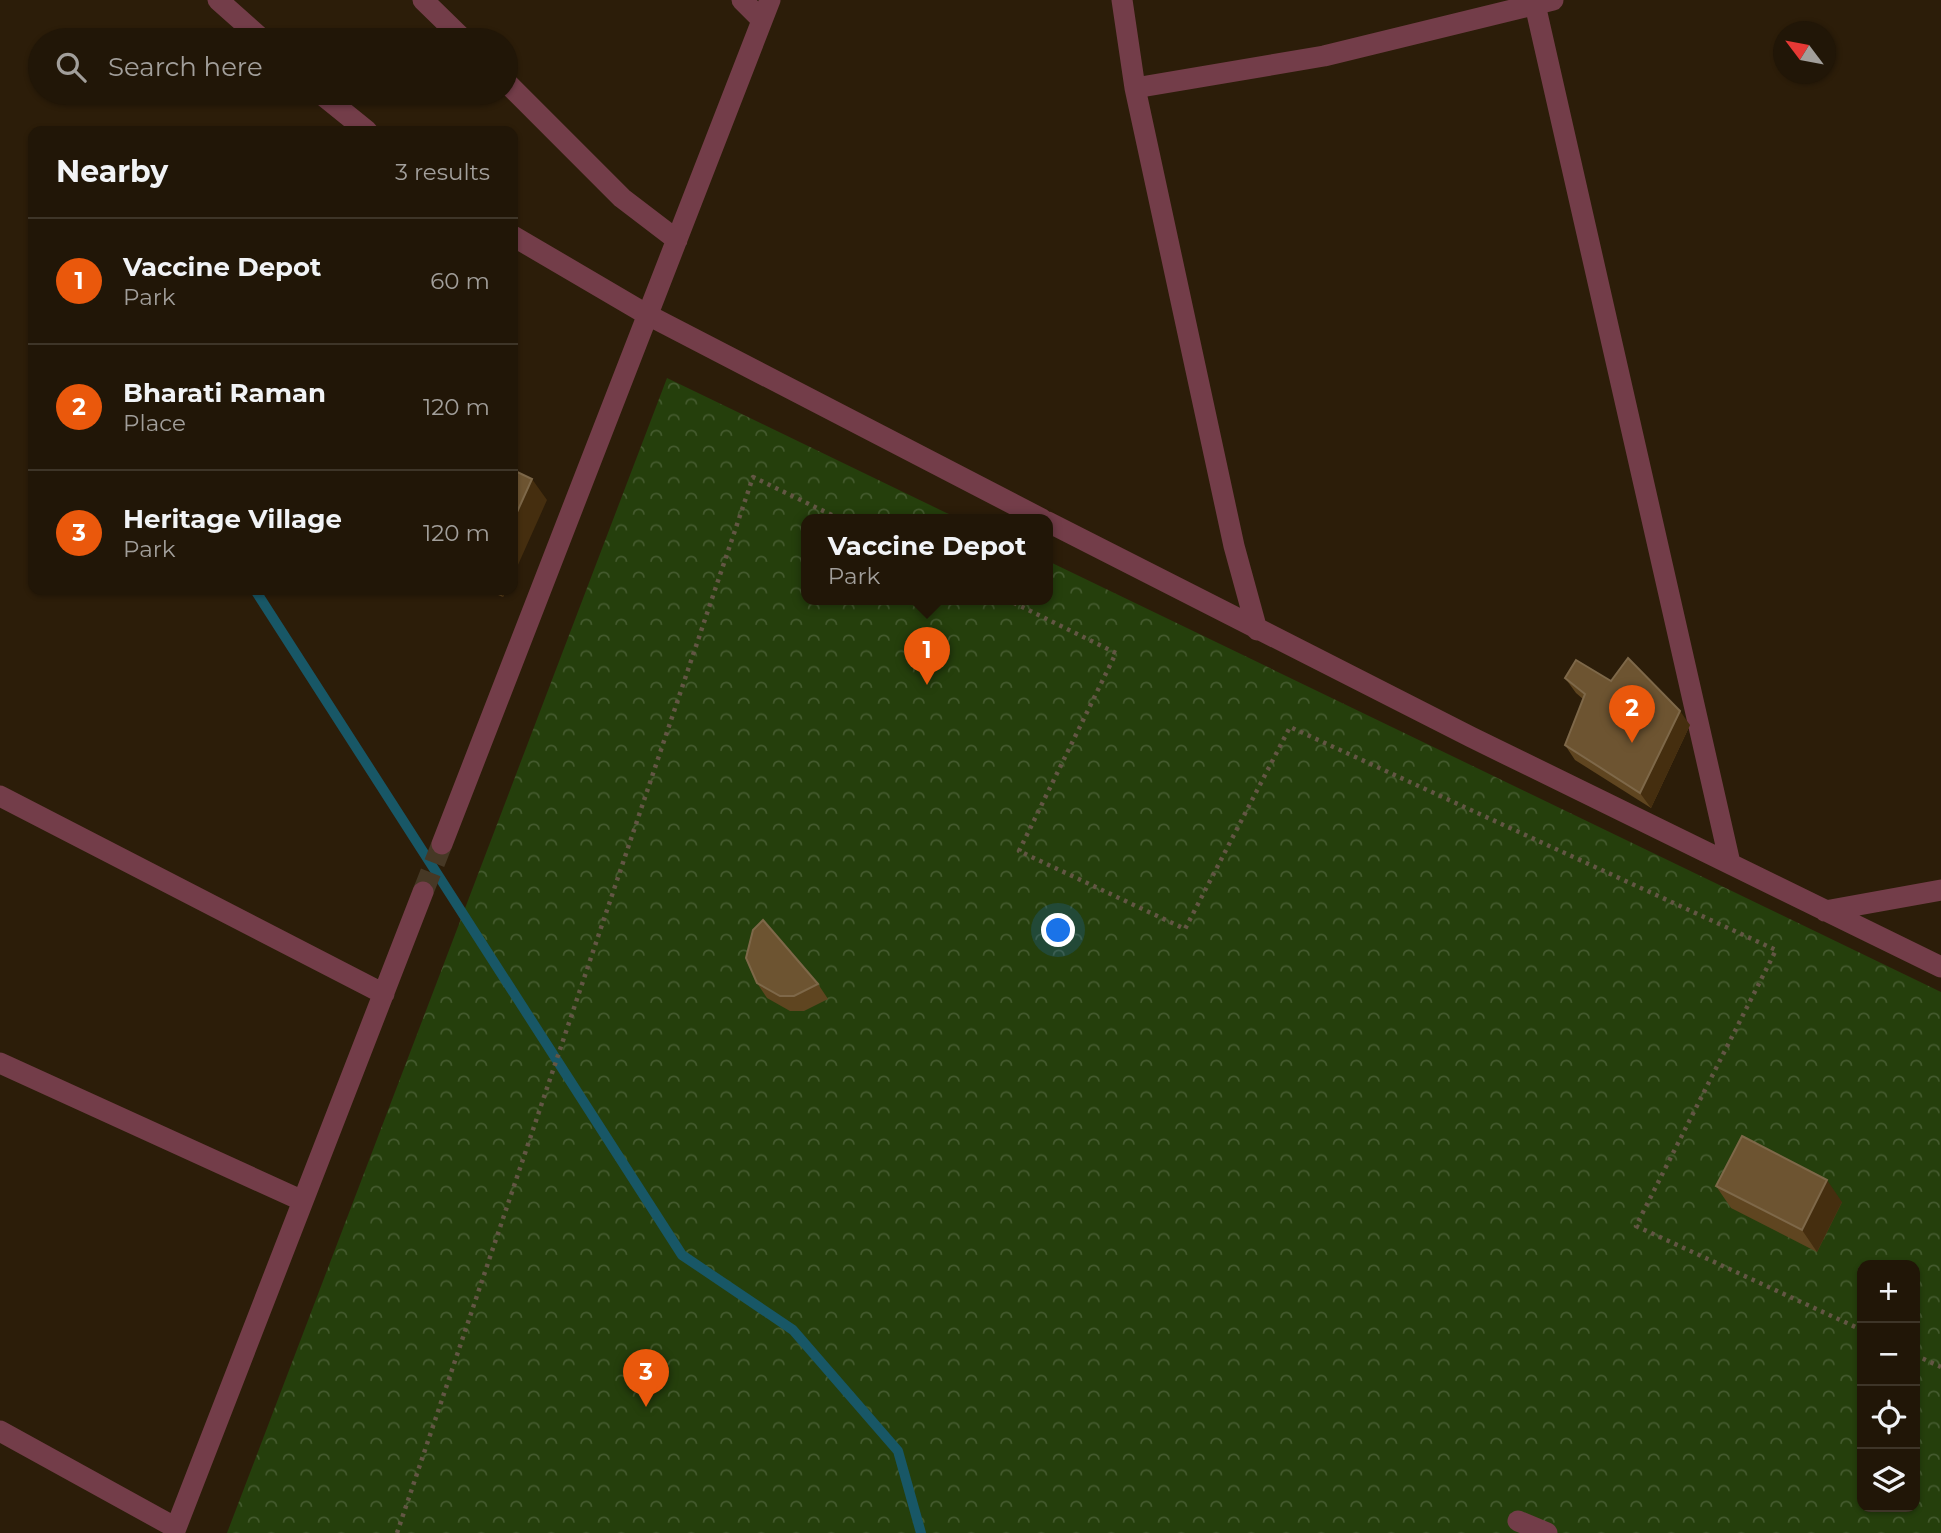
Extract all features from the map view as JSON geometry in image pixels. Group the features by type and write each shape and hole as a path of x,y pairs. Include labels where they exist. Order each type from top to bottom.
{"street":[{"path":"218,0 249,28"},
{"path":"423,0 452,28"},
{"path":"742,0 762,20"},
{"path":"442,844 770,0"},
{"path":"1122,0 1135,88 1234,546 1257,631"},
{"path":"1135,88 1324,56 1541,1 1730,863"},
{"path":"518,94 622,198 677,240"},
{"path":"335,105 361,126"},
{"path":"518,239 646,314 1032,514"},
{"path":"1053,525 1257,631 1941,967"},
{"path":"0,796 384,995"},
{"path":"1825,911 1941,890"},
{"path":"0,1431 175,1531 423,892"},
{"path":"0,1063 303,1201"},
{"path":"1518,1521 1547,1533"}],"path":[{"path":"397,1533 753,477 830,514"},
{"path":"1018,605 1116,653 1019,851 1185,929 1290,727 1776,950 1636,1226 1857,1328"},
{"path":"1920,1356 1941,1367"}],"green space":[{"path":"667,378 949,514 801,514 801,605 1053,605 1053,563 1941,992 1941,1533 227,1533"}],"building":[{"path":"518,472 532,479 518,510"},
{"path":"1628,658 1680,711 1640,793 1565,745 1585,694 1565,678 1576,660 1611,681"},
{"path":"763,920 818,984 794,996 780,996 757,983 746,958 753,930"},
{"path":"1742,1136 1827,1180 1802,1230 1716,1186"}],"waterway":[{"path":"258,595 682,1255 793,1330 898,1451 921,1533"}],"tunnel":[{"path":"423,892 442,844"}],"place":[{"name":"Vaccine Depot","path":"927,685"},
{"name":"Bharati Raman","path":"1632,743"},
{"name":"Heritage Village","path":"646,1407"}]}
